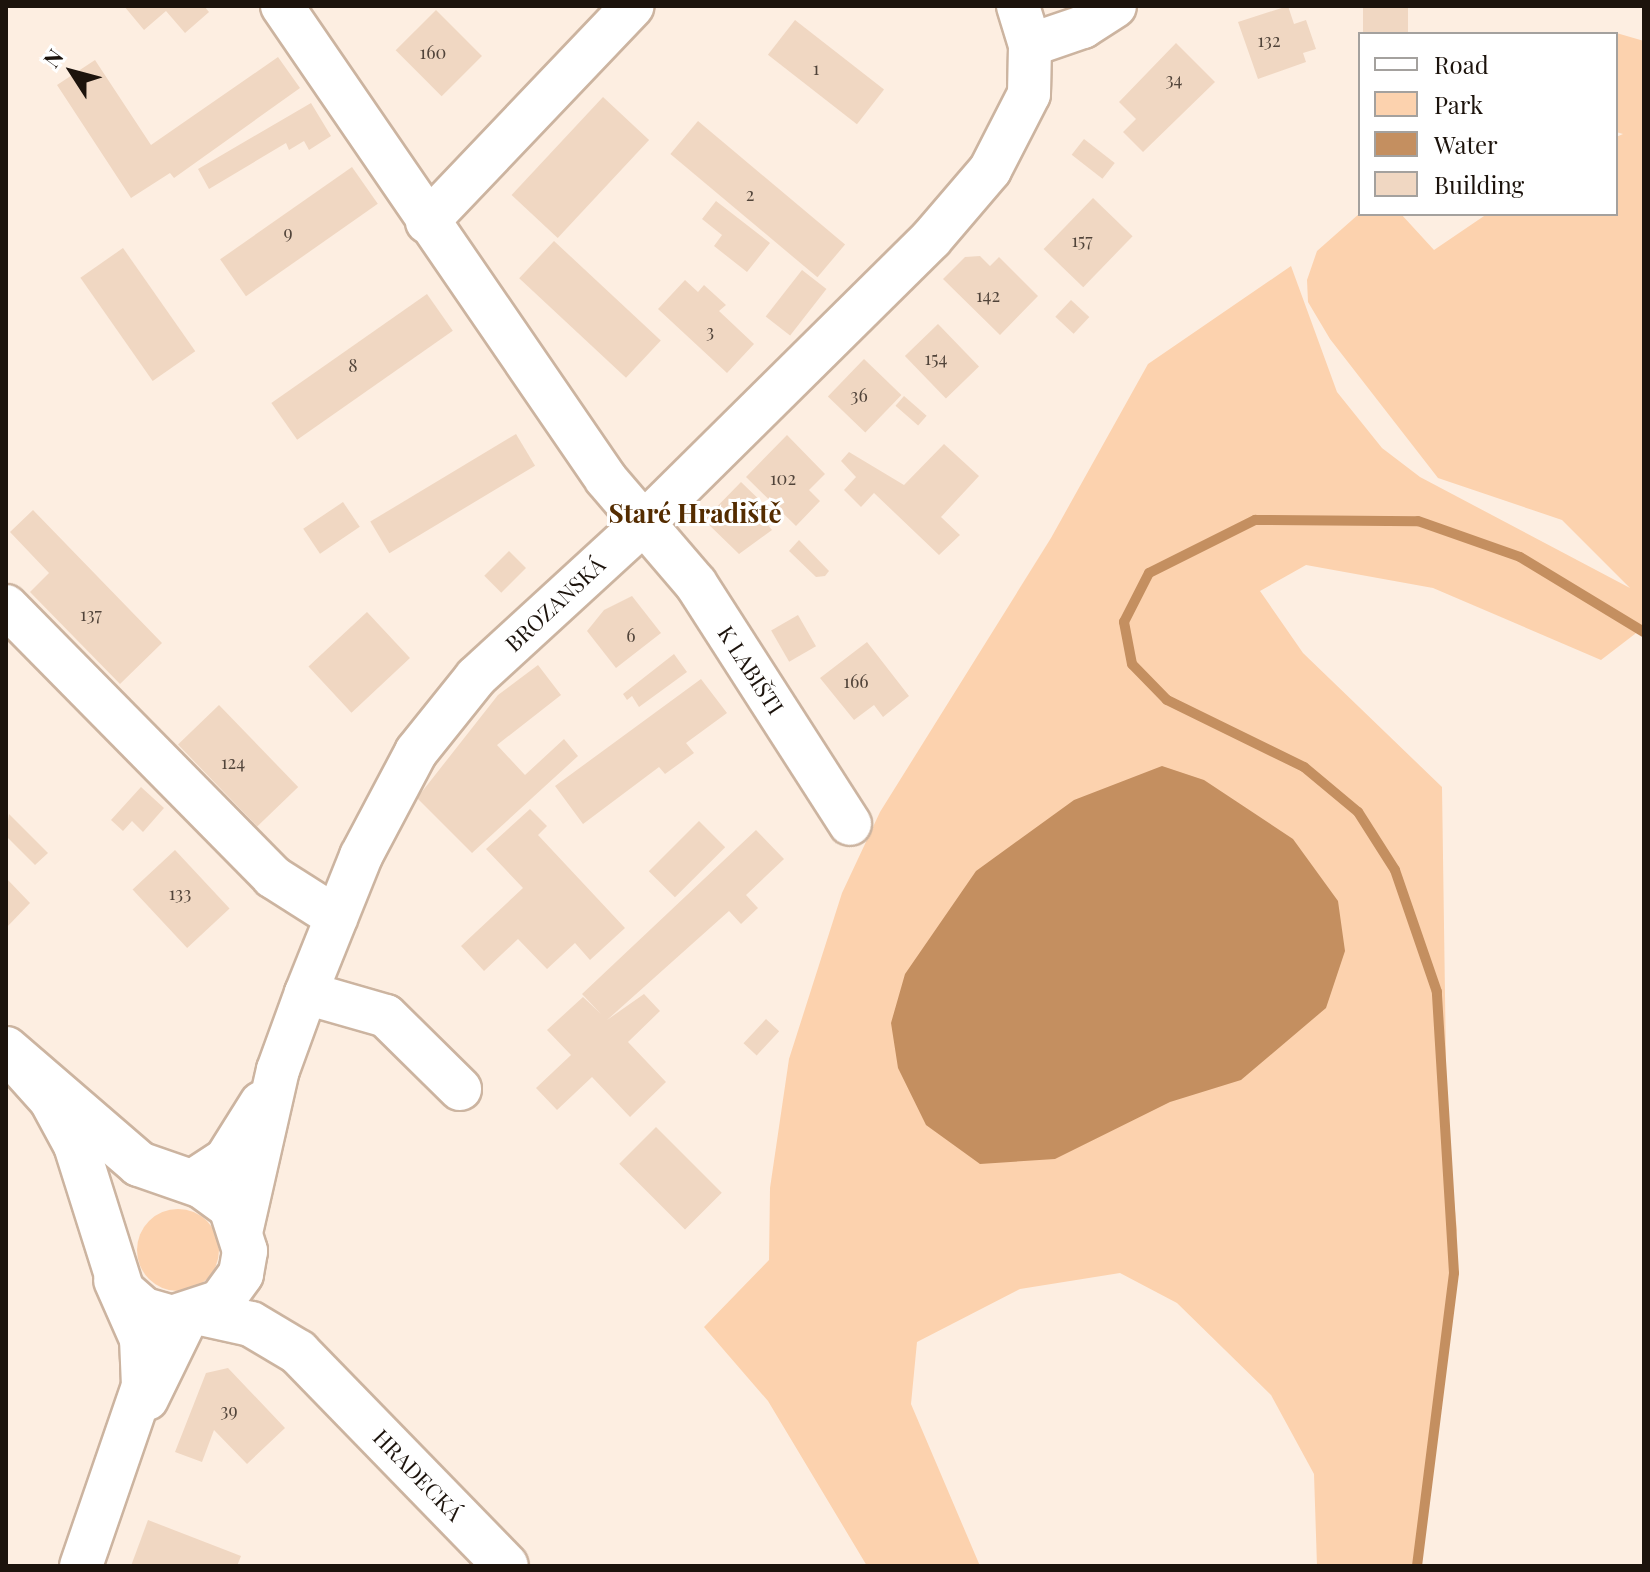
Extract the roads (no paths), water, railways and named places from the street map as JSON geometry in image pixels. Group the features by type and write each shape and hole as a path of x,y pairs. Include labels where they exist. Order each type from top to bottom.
{"main road":[{"path":"11,1054 139,1164 223,1198 243,1240 235,1284 194,1315 144,1310 112,1271 76,1145 51,1099 11,1054"},
{"path":"112,1271 120,1210 152,1185 185,1182"},
{"name":"HRADECKÁ","path":"243,1240 275,1313 331,1384 506,1566"},
{"name":"HRADECKÁ","path":"194,1315 272,1335 331,1384"}],"street":[{"name":"K LABIŠTI","path":"282,6 427,222 606,479 696,584 850,824"},
{"path":"427,222 633,6"},
{"path":"1024,25 1083,27 1115,6"},
{"name":"BROZANSKÁ","path":"243,1240 278,1070 336,917 385,804 441,717 645,522 931,239 990,170 1029,94 1024,25"},
{"path":"6,606 273,877 336,917"},
{"path":"306,993 386,1016 460,1089"},
{"name":"BROZANSKÁ","path":"185,1182 226,1159 278,1070"},
{"path":"112,1271 135,1320 145,1369 127,1444"},
{"path":"81,1566 127,1444 194,1315"}],"water":[{"path":"1162,766 1204,780 1293,839 1338,901 1345,951 1326,1008 1241,1080 1170,1102 1055,1159 980,1164 926,1125 898,1068 891,1023 905,974 976,871 1074,800"}],"waterway":[{"path":"1417,1566 1454,1273 1437,992 1395,870 1358,812 1304,767 1167,700 1132,664 1124,622 1149,573 1255,520 1418,521 1520,557 1644,632"}],"district":[{"name":"Staré Hradiště","path":"695,513"}]}
